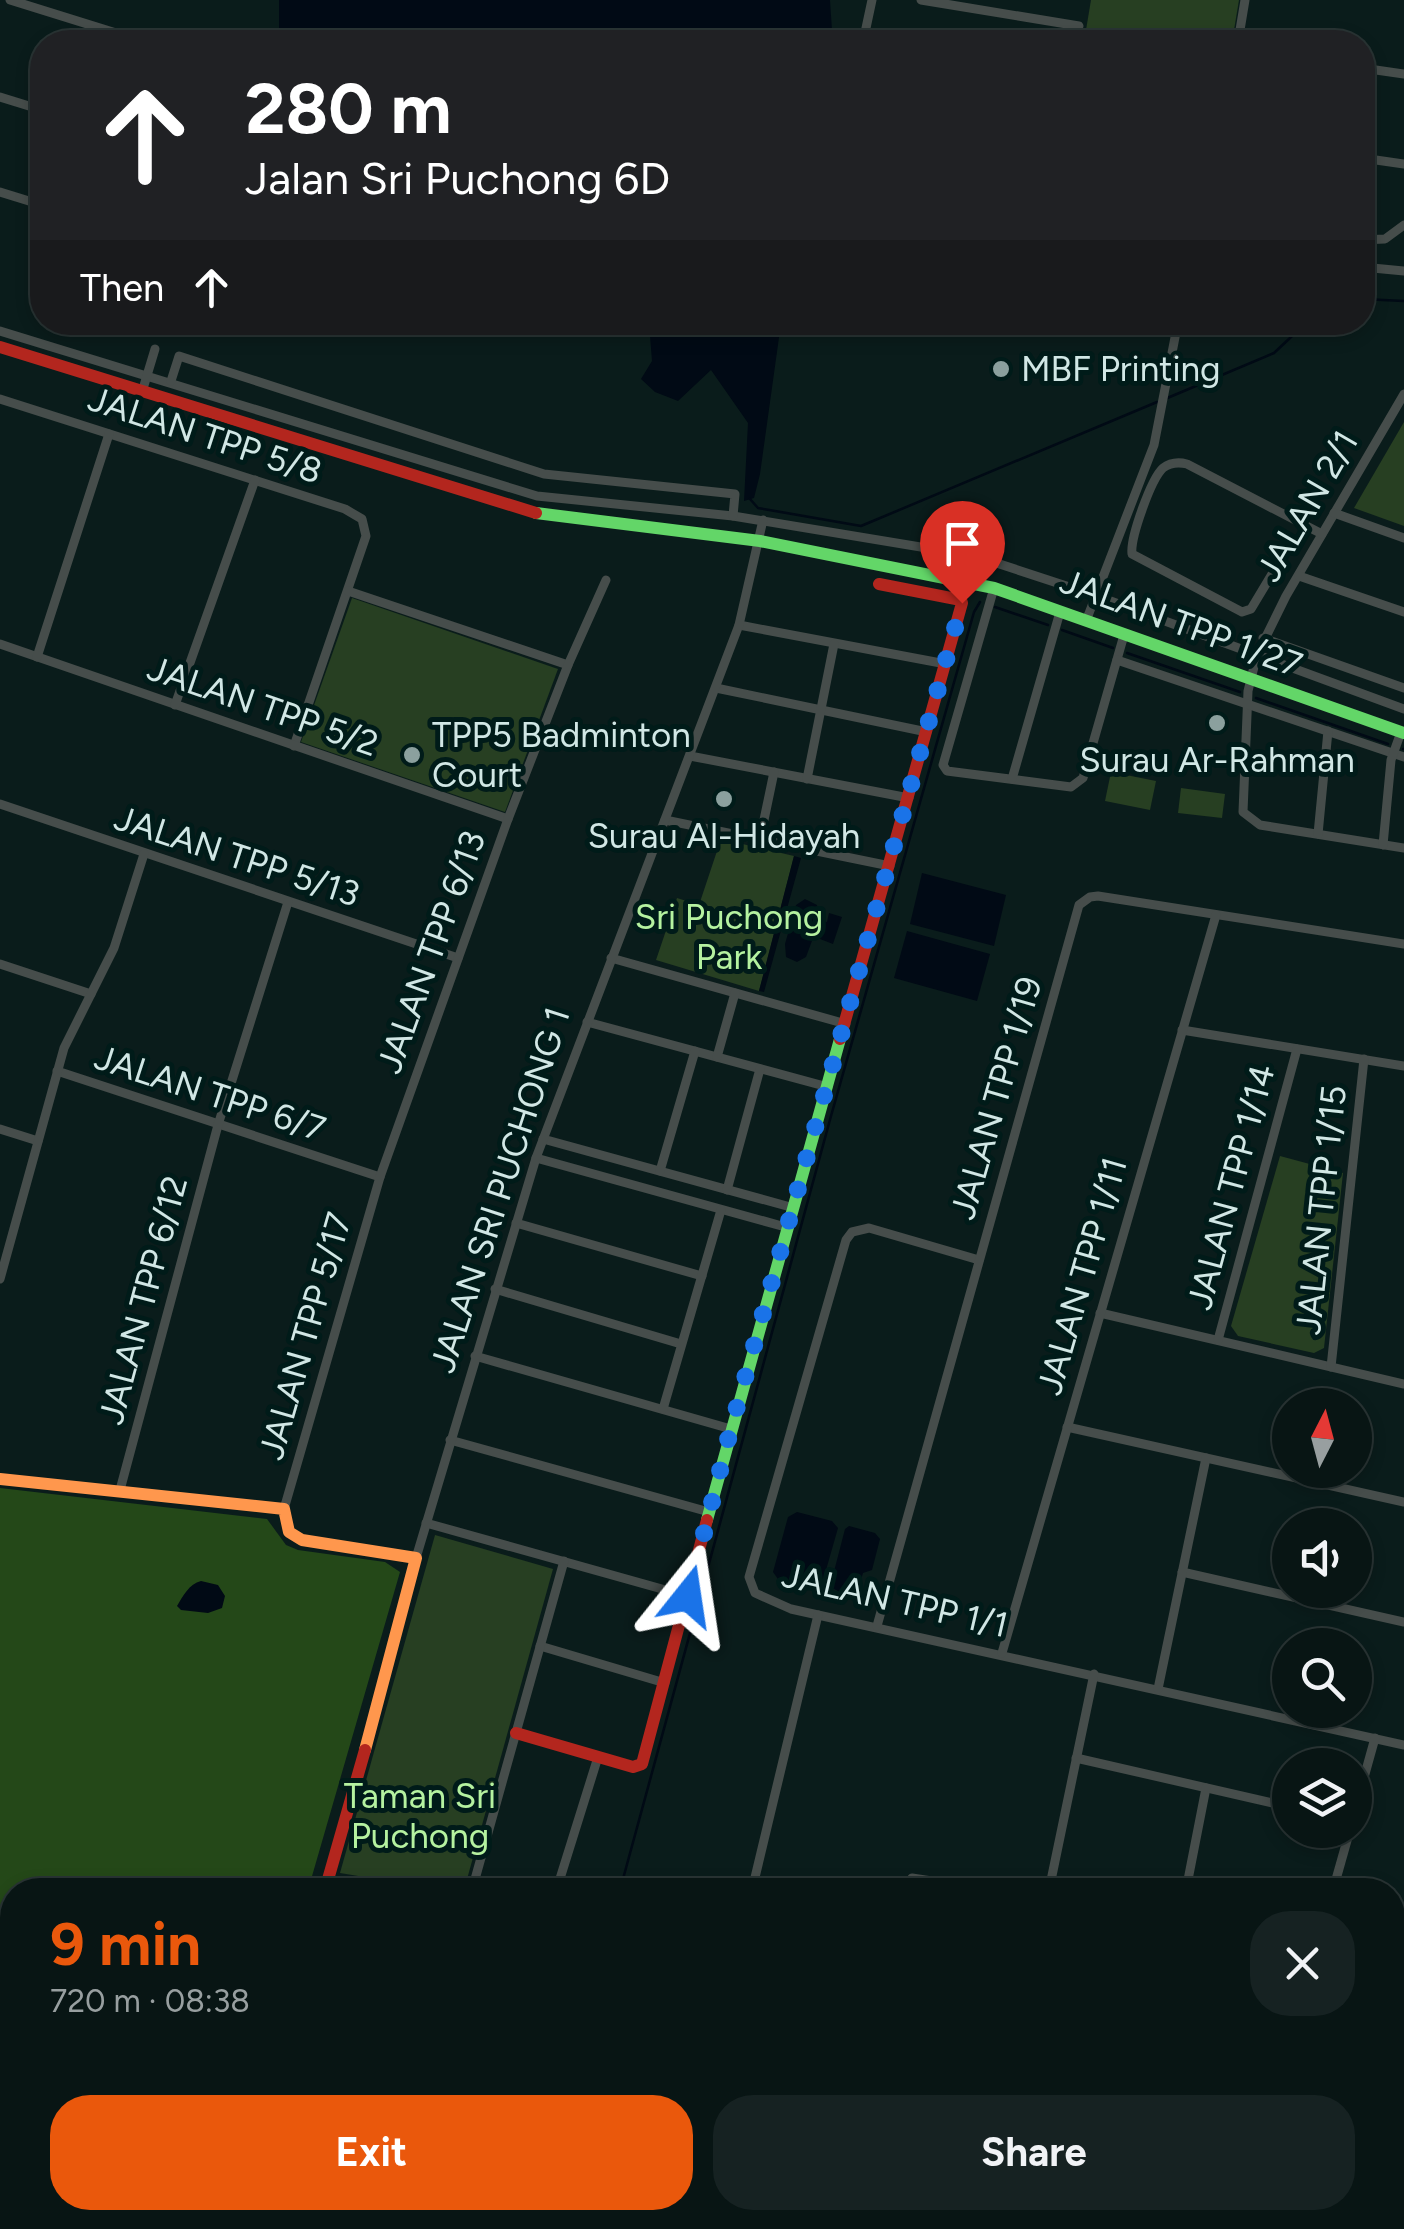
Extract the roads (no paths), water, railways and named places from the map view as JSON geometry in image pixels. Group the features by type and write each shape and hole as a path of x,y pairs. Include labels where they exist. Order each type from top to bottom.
{"main road":[{"name":"JALAN TPP 1/27","path":"0,347 532,514 760,540 994,588 1402,732"},
{"path":"516,1733 633,1767 642,1764 731,1428 962,601 880,584"},
{"path":"0,1479 284,1509 290,1532 302,1540 416,1558"},
{"name":"JALAN SRI PUCHONG 1","path":"328,1878 416,1558"}],"street":[{"path":"10,0 106,30"},
{"path":"921,0 1079,26"},
{"path":"1240,30 1245,0"},
{"path":"865,30 870,4"},
{"path":"1375,70 1404,74"},
{"path":"0,97 30,106"},
{"path":"1375,160 1404,164"},
{"path":"0,192 30,201"},
{"path":"1375,242 1392,235 1404,224"},
{"path":"1375,268 1404,271"},
{"name":"JALAN TPP 1/27","path":"0,330 537,496 734,516 975,556 1097,596 1404,709"},
{"path":"1086,621 1158,432 1176,335"},
{"path":"142,392 155,350"},
{"path":"170,382 179,356 544,474 735,494 734,516"},
{"name":"JALAN 2/1","path":"1318,834 1260,825 1243,812 1250,680 1263,638 1404,394"},
{"name":"JALAN TPP 5/8","path":"0,399 354,513 366,526 348,590"},
{"path":"37,658 109,434"},
{"path":"1274,568 1247,612 1236,610 1132,554 1132,541 1161,471 1180,462 1322,534"},
{"path":"175,704 256,480"},
{"path":"1334,512 1404,538"},
{"name":"JALAN SRI PUCHONG 1","path":"416,1558 536,1158 739,625 763,520"},
{"path":"1299,576 1404,612"},
{"name":"JALAN TPP 6/13","path":"380,1178 508,819 606,580"},
{"path":"994,588 943,766 946,771 1072,787 1078,784 1124,636"},
{"path":"294,746 348,590 568,665"},
{"path":"1012,780 1060,612"},
{"path":"739,625 946,664"},
{"name":"JALAN TPP 1/27","path":"1263,638 1404,688"},
{"name":"JALAN TPP 5/2","path":"0,644 508,819"},
{"path":"807,778 834,644"},
{"path":"1117,660 1399,755"},
{"path":"716,688 926,732"},
{"path":"1328,732 1318,834 1404,848"},
{"path":"1384,844 1402,732"},
{"path":"690,756 909,798"},
{"path":"760,839 774,772"},
{"name":"JALAN TPP 5/13","path":"0,804 458,958"},
{"path":"665,820 890,866"},
{"path":"57,1071 123,924 144,854"},
{"name":"JALAN TPP 1/19","path":"877,1626 1079,906 1090,896 1098,896 1404,944"},
{"name":"JALAN TPP 6/12","path":"120,1490 218,1125 288,902"},
{"name":"JALAN TPP 1/11","path":"1002,1653 1216,915"},
{"path":"611,958 846,1024"},
{"path":"0,964 91,994"},
{"path":"717,1057 736,993"},
{"path":"587,1022 828,1087"},
{"path":"1182,1030 1404,1066"},
{"name":"JALAN TPP 1/14","path":"1218,1340 1298,1048"},
{"path":"660,1171 695,1051"},
{"name":"JALAN TPP 1/15","path":"1331,1367 1364,1059"},
{"path":"727,1190 760,1069"},
{"name":"JALAN TPP 6/7","path":"1,1272 57,1071 380,1178"},
{"path":"0,1129 38,1141"},
{"path":"543,1139 794,1208"},
{"path":"536,1158 789,1228"},
{"name":"JALAN TPP 5/17","path":"284,1509 380,1178"},
{"path":"663,1409 721,1210"},
{"path":"516,1223 702,1276"},
{"name":"JALAN TPP 1/1","path":"979,1260 869,1228 852,1232 846,1240 750,1587 763,1599 818,1614 1404,1744"},
{"path":"494,1290 682,1344"},
{"path":"1100,1313 1404,1384"},
{"path":"476,1356 731,1428"},
{"path":"1067,1427 1404,1502"},
{"path":"450,1440 709,1512"},
{"path":"1158,1689 1206,1458"},
{"path":"426,1522 688,1596"},
{"path":"475,1878 564,1562"},
{"path":"1182,1572 1404,1622"},
{"path":"755,1878 818,1614"},
{"path":"540,1646 666,1683"},
{"path":"1051,1878 1094,1674"},
{"path":"1372,1749 1375,1738"},
{"path":"560,1878 598,1757"},
{"path":"1076,1758 1272,1804"},
{"path":"1188,1878 1206,1788"},
{"path":"1336,1878 1345,1848"}],"waterway":[{"path":"1375,300 1404,301"},
{"path":"1165,399 1274,353 1293,335"},
{"path":"750,499 758,508 861,526 1157,402"},
{"path":"623,1878 831,1116 980,602"},
{"path":"995,607 1048,625"},
{"path":"1062,630 1113,648"},
{"path":"1127,653 1240,692"},
{"path":"1256,698 1388,744"}],"place":[{"name":"MBF Printing","path":"1001,369"},
{"name":"Surau Ar-Rahman","path":"1217,723"},
{"name":"TPP5 Badminton Court","path":"412,755"},
{"name":"Surau Al-Hidayah","path":"724,799"}],"park label":[{"name":"Sri Puchong Park","path":"729,937"},
{"name":"Taman Sri Puchong","path":"420,1816"}]}
